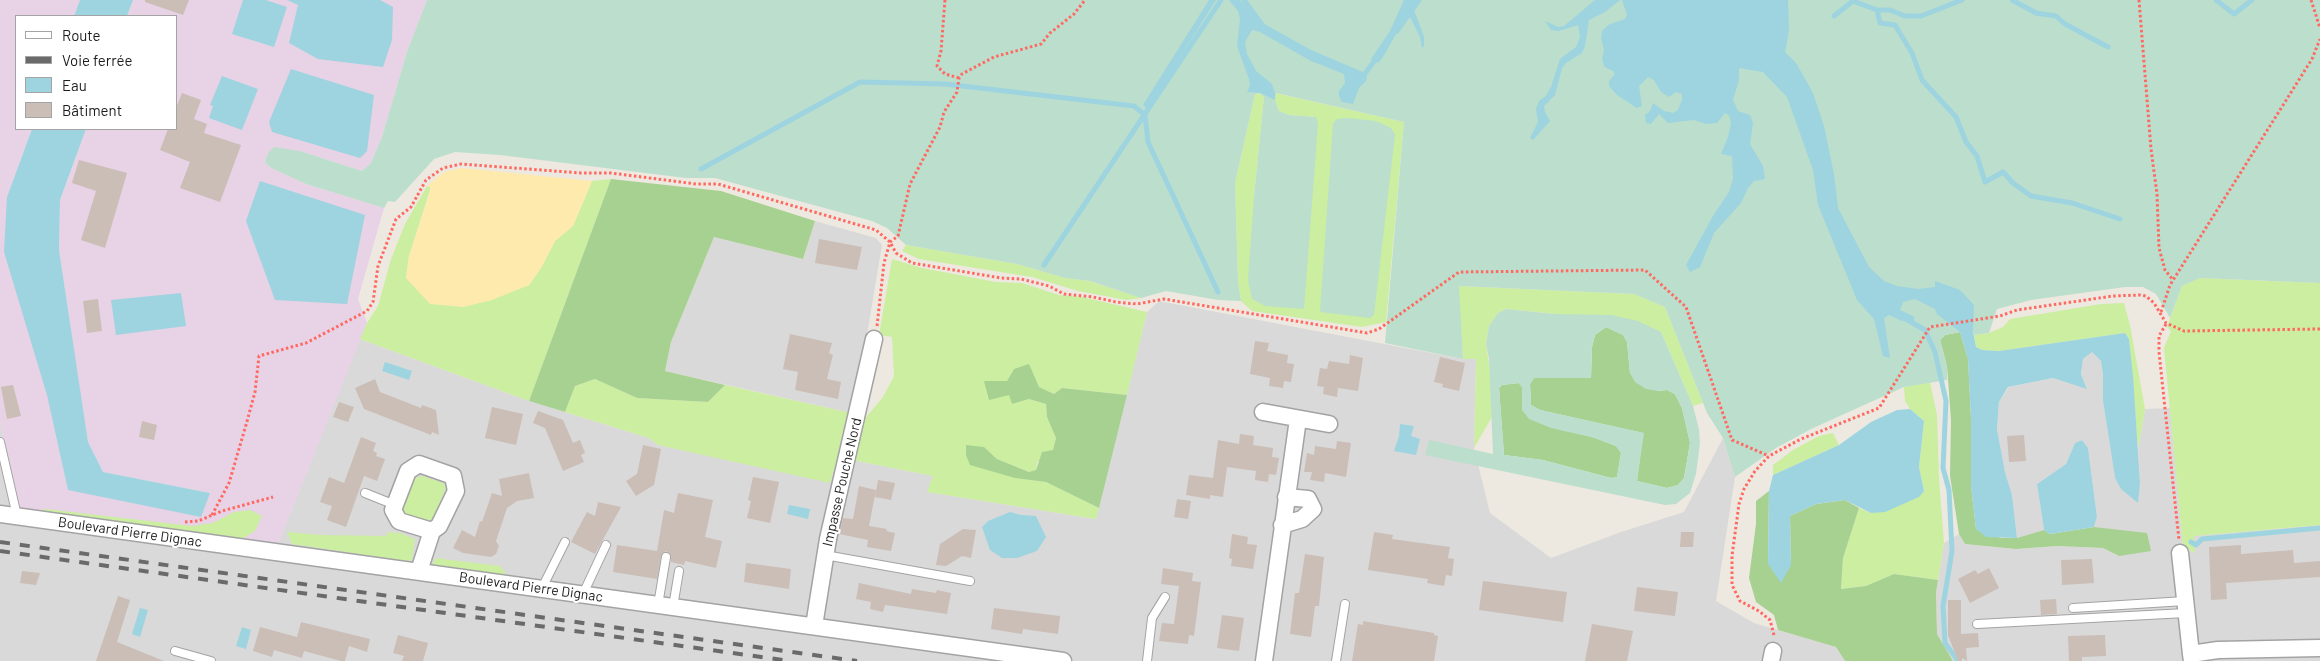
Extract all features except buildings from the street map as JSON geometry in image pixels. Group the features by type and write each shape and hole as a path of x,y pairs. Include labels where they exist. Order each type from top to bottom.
{"street":[{"name":"Impasse Pouche Nord","path":"814,626 826,555 874,339"},
{"path":"1263,412 1329,424"},
{"path":"1264,661 1298,418"},
{"path":"419,572 432,531 439,526 456,491 453,476 419,464 408,471 393,510 398,521 432,531"},
{"path":"1282,526 1302,519 1313,509 1308,499 1286,497"},
{"name":"Boulevard Pierre Dignac","path":"0,514 1063,661"},
{"path":"2180,553 2191,657 2218,650 2320,648"}],"lane":[{"path":"0,442 17,516"},
{"path":"365,493 395,505"},
{"path":"542,588 565,542"},
{"path":"583,594 606,545"},
{"path":"826,555 970,581"},
{"path":"665,606 666,558"},
{"path":"665,606 679,571"},
{"path":"1147,661 1152,618 1166,597"},
{"path":"1336,661 1345,604"},
{"path":"2073,608 2185,607"},
{"path":"1977,624 2185,607"},
{"path":"174,651 211,661"}],"path":[{"path":"945,0 937,66 945,74 959,78"},
{"path":"874,339 884,263 890,242 898,236 910,184 940,127 944,112 957,92 959,78 962,74 994,57 1042,44 1050,33 1074,14 1085,0"},
{"path":"2139,0 2151,148 2157,194 2159,248 2165,270 2173,280"},
{"path":"2311,0 2320,28"},
{"path":"2161,313 2173,280 2312,59 2320,39"},
{"path":"212,515 229,483 255,392 259,356 306,343 367,311 373,302 378,266 396,219 411,206 426,180 443,168 461,164 480,164 581,174 611,173 696,184 718,184 876,230 890,242 896,253 912,263 1001,278 1021,279 1050,286 1064,294 1137,304 1164,299 1367,334 1379,329 1459,272 1645,270 1686,307 1732,440 1768,456"},
{"path":"1772,656 1774,634 1770,620 1740,601 1734,591 1731,579 1739,504 1747,483 1768,456 1801,439 1879,408 1930,327 2000,316 2027,308 2113,296 2134,295 2146,296 2154,302 2166,323 2177,329 2192,332 2320,329"},
{"path":"2166,323 2160,336 2159,352 2180,553"},
{"path":"182,522 198,521 273,497"}],"shaded area":[{"path":"0,0 80,0 74,15 15,15 15,130 32,130 7,197 68,490 210,493 103,472 88,442 78,381 59,250 60,200 86,130 178,130 178,15 127,15 133,0 427,0 407,52 382,137 371,163 362,171 300,151 268,153 265,162 271,168 306,184 384,208 358,299 367,323 276,549 18,517 0,421"},
{"path":"815,221 876,238 882,245 851,413 665,371 671,342 714,237 803,259"},
{"path":"1159,301 1463,359 1476,358 1474,448 1490,513 1551,558 1621,532 1684,512 1723,438 1735,477 1716,601 1754,623 1836,647 1845,661 0,661 0,421 18,517 276,549 360,339 529,401 649,438 659,445 830,482 837,457 933,476 928,492 1096,519 1147,312"},
{"path":"2092,352 2101,361 2103,401 2115,478 2137,502 2140,483 2138,449 2145,409 2170,408 2183,547 2195,553 2193,536 2320,525 2320,661 1953,661 1937,634 1936,593 1944,543 1959,534 1965,544 2016,549 2057,546 2103,548 2119,556 2123,532 2094,527 2097,517 2088,448 2082,440 2075,443 2066,464 2037,484 2044,530 2017,538 2012,495 2005,472 1997,429 1999,402 2009,387 2053,378 2087,388 2081,374 2083,359"}],"green space":[{"path":"427,0 2320,0 2320,283 2200,278 2182,286 2170,318 2156,294 2143,287 2125,287 2031,300 1997,309 1989,333 1974,335 1973,331 1967,334 1960,332 1945,335 1940,340 1947,366 1947,380 1904,387 1811,429 1776,448 1735,477 1723,438 1707,413 1665,307 1634,294 1459,286 1463,359 1385,343 1404,122 1276,93 1275,100 1279,111 1289,115 1316,117 1318,124 1304,309 1265,306 1252,299 1248,280 1264,97 1260,93 1255,94 1235,183 1238,282 1241,301 1218,300 1166,291 1141,298 1090,281 1065,278 1017,264 906,245 887,228 872,221 715,178 686,178 500,155 455,152 434,159 395,202 388,201 384,208 306,184 271,168 265,162 268,153 274,147 300,151 362,171 371,163 382,137 407,52"},
{"path":"1260,93 1264,97 1254,197 1316,117 1289,115 1279,111 1275,100 1275,93 1404,122 1386,322 1362,327 1252,311 1241,301 1238,282 1235,183 1255,94"},
{"path":"1348,118 1376,121 1391,128 1395,135 1374,315 1370,318 1320,312 1333,123 1337,119"},
{"path":"611,179 529,401 360,339 367,323 378,306 391,259 405,224 427,186 431,187 409,256 406,278 516,290 529,285 541,268 555,241 573,226 592,181"},
{"path":"611,179 721,191 815,221 803,259 714,237 671,342 665,371 725,385 708,402 637,398 595,379 575,386 565,412 529,401"},
{"path":"906,245 1017,264 1065,278 1089,281 1141,298 1126,300 1078,291 1032,277 919,259 902,251"},
{"path":"892,259 922,268 996,282 1022,283 1059,295 1082,297 1147,312 1127,395 1062,388 1054,394 1039,387 1032,375 1014,369 1007,381 1012,404 1029,399 1046,404 1047,417 1056,438 1053,450 1037,462 1036,470 1029,472 997,459 984,447 1015,478 1046,482 1099,508 1096,519 927,492 933,476 852,460 862,422 883,397 894,376 892,337 879,335"},
{"path":"2200,278 2320,283 2320,525 2194,536 2195,553 2183,547 2164,348 2171,331 2167,327 2182,286"},
{"path":"1458,286 1634,294 1665,307 1703,403 1693,406 1661,332 1555,314 1506,309 1498,313 1489,326 1486,344 1496,410 1474,448 1476,359 1463,359"},
{"path":"2124,303 2130,325 2145,409 2138,449 2129,339 2125,333 1999,351 1982,350 1976,347 1974,335 1989,333 2003,327 2010,319 2101,304"},
{"path":"1506,309 1555,314 1611,315 1638,321 1661,332 1693,406 1699,429 1700,443 1696,474 1690,493 1676,504 1665,505 1425,455 1429,440 1493,454 1489,359 1486,344 1489,326 1498,313","holes":["1606,327 1623,335 1627,342 1630,373 1635,382 1646,389 1667,390 1675,394 1682,408 1690,443 1684,478 1678,485 1667,488 1637,481 1644,433 1540,410 1531,405 1530,384 1534,378 1591,378 1592,347 1595,335","1518,383 1522,387 1522,410 1529,419 1551,428 1595,438 1616,446 1621,453 1617,477 1611,478 1543,460 1504,455 1499,388 1502,385"]},
{"path":"1606,327 1623,335 1627,342 1630,373 1658,391 1667,390 1675,394 1682,408 1690,443 1684,478 1678,485 1667,488 1637,481 1643,433 1540,410 1531,405 1530,384 1534,378 1591,378 1592,347 1595,335"},
{"path":"1960,332 1968,359 1971,418 1971,486 1976,529 2001,538 2017,538 2044,530 2050,534 2094,527 2147,533 2151,551 2119,556 2103,548 2057,546 2016,549 1965,544 1959,534 1950,476 1951,420 1947,366 1940,340 1945,335"},
{"path":"1029,364 1039,387 1054,394 1062,388 1127,395 1099,508 1046,482 1015,478 970,465 966,455 966,445 984,447 997,459 1029,472 1036,470 1042,452 1053,450 1056,438 1047,417 1046,404 1029,399 1012,404 1009,395 989,400 984,381 1007,381 1014,369"},
{"path":"595,379 637,398 708,402 725,385 851,413 830,483 658,445 649,438 565,412 575,386"},
{"path":"1930,382 1937,415 1944,543 1938,580 1894,574 1866,586 1841,589 1843,558 1859,508 1871,513 1924,491 1919,467 1924,421 1910,409 1905,401 1904,387"},
{"path":"1519,383 1522,387 1522,410 1616,446 1621,453 1617,477 1611,478 1543,460 1504,455 1499,388 1502,385"},
{"path":"1833,433 1839,445 1773,475 1773,465 1793,450 1819,436"},
{"path":"423,476 443,483 446,487 436,514 430,521 418,521 401,514 415,478"},
{"path":"1769,491 1768,564 1791,565 1790,516 1816,504 1845,500 1859,508 1843,558 1841,589 1866,586 1894,574 1938,580 1936,593 1937,634 1953,661 1845,661 1836,647 1778,630 1774,615 1756,602 1749,578 1756,524 1756,501"},
{"path":"46,509 192,526 213,523 234,512 250,510 262,516 255,531 239,541 40,511"},
{"path":"287,532 322,535 386,536 387,532 400,533 415,539 412,560 407,561 292,544"},
{"path":"435,558 500,566 507,575 432,566"}],"sand":[{"path":"462,168 592,181 573,226 555,241 541,268 529,285 492,300 463,307 430,304 406,278 409,256 431,188 427,186 444,172"}],"water":[{"path":"80,0 133,0 127,15 74,15"},
{"path":"243,0 266,0 287,7 274,47 232,34"},
{"path":"287,0 380,0 393,7 392,40 383,67 318,59 289,43 298,5"},
{"path":"1209,0 1216,0 1147,109 1143,105"},
{"path":"1229,0 1240,0 1259,21 1311,50 1363,72 1367,77 1366,81 1359,88 1353,104 1342,102 1339,96 1339,91 1345,83 1344,74 1311,61 1260,32 1252,30 1245,42 1247,54 1256,71 1272,84 1275,100 1260,93 1247,92 1250,86 1249,79 1237,46 1240,19 1238,11"},
{"path":"1404,0 1420,0 1413,7 1424,37 1424,46 1422,48 1420,37 1408,13 1378,63 1371,59 1390,31"},
{"path":"1595,0 1620,0 1605,12 1589,20 1582,53 1566,63 1562,68 1555,95 1544,106 1550,121 1533,140 1530,138 1538,122 1536,109 1539,101 1546,96 1551,87 1560,59 1576,47 1580,37 1578,25 1559,31 1551,30 1545,21 1558,27 1564,26"},
{"path":"1622,0 1788,0 1789,31 1785,52 1796,63 1813,93 1824,126 1834,174 1838,208 1869,267 1884,281 1897,286 1918,289 1935,287 1935,281 1960,290 1974,305 1973,331 1976,347 1982,350 1999,351 2125,333 2129,339 2133,376 2140,483 2138,503 2121,489 2115,478 2103,401 2101,361 2092,352 2083,359 2081,374 2087,389 2053,378 2008,387 1999,402 1997,429 2005,472 2012,495 2017,538 1986,537 1976,529 1971,486 1971,418 1968,359 1960,332 1937,314 1935,309 1915,299 1903,302 1900,310 1915,317 1913,321 1902,321 1889,315 1884,318 1890,358 1883,356 1874,319 1857,300 1818,205 1813,170 1787,97 1763,72 1739,68 1739,80 1733,100 1738,111 1750,115 1753,123 1750,144 1763,166 1765,179 1754,181 1748,188 1741,203 1714,233 1700,267 1690,272 1686,265 1713,216 1729,192 1733,179 1732,156 1721,154 1731,123 1729,115 1725,113 1717,123 1706,124 1694,120 1668,123 1659,114 1651,124 1646,123 1645,115 1650,111 1653,103 1664,111 1673,113 1678,110 1682,100 1682,94 1676,92 1669,97 1661,92 1654,80 1648,77 1639,86 1642,106 1637,108 1617,95 1609,86 1609,81 1615,74 1604,66 1602,59 1604,50 1601,38 1602,31 1608,25 1625,19 1627,15"},
{"path":"291,69 374,95 367,151 360,158 272,132 269,122"},
{"path":"222,76 258,89 242,130 209,118 213,106 210,105"},
{"path":"32,130 86,130 60,200 59,250 88,442 103,472 210,493 201,517 68,490 47,395 4,252 7,197"},
{"path":"260,181 365,215 347,304 275,300 246,221"},
{"path":"181,293 186,326 116,335 111,300"},
{"path":"385,362 412,371 409,380 382,371"},
{"path":"1910,409 1924,421 1919,467 1924,491 1919,497 1885,512 1871,513 1845,500 1816,504 1790,516 1791,565 1781,583 1768,564 1769,491 1773,475 1839,445 1871,422 1897,410"},
{"path":"1400,424 1414,426 1411,436 1420,439 1416,455 1394,451 1399,436"},
{"path":"2082,440 2088,448 2097,517 2094,527 2050,534 2044,530 2037,484 2066,464 2075,443"},
{"path":"789,505 810,509 808,519 787,514"},
{"path":"1010,512 1036,516 1046,537 1037,551 1017,558 1002,558 990,550 982,527 988,521"},
{"path":"140,608 148,610 140,637 132,634"},
{"path":"242,627 251,630 246,649 236,646"}],"waterway":[{"path":"1044,265 1221,0"},
{"path":"1244,0 1263,26"},
{"path":"1397,31 1419,0"},
{"path":"1834,16 1853,1 1877,10 1890,10 1905,16 1921,16 1962,0"},
{"path":"2012,0 2036,13 2056,16 2065,24 2108,47"},
{"path":"2216,0 2234,14 2252,0"},
{"path":"1877,10 1880,23 1895,25 1912,53 1922,80 1956,117 1966,142 1977,156 1985,182 2003,172 2013,183 2031,196 2072,203 2120,219"},
{"path":"1361,79 1378,56"},
{"path":"701,169 860,82 945,84 1134,106 1145,115 1148,142 1218,292"},
{"path":"1906,319 1925,330 1935,352 1946,401 1943,468 1949,490 1952,551 1943,606 1945,643 1958,661"},
{"path":"2191,542 2196,545 2202,539 2320,528"}],"railway":[{"path":"0,542 857,661"},
{"path":"0,551 790,661"}]}
